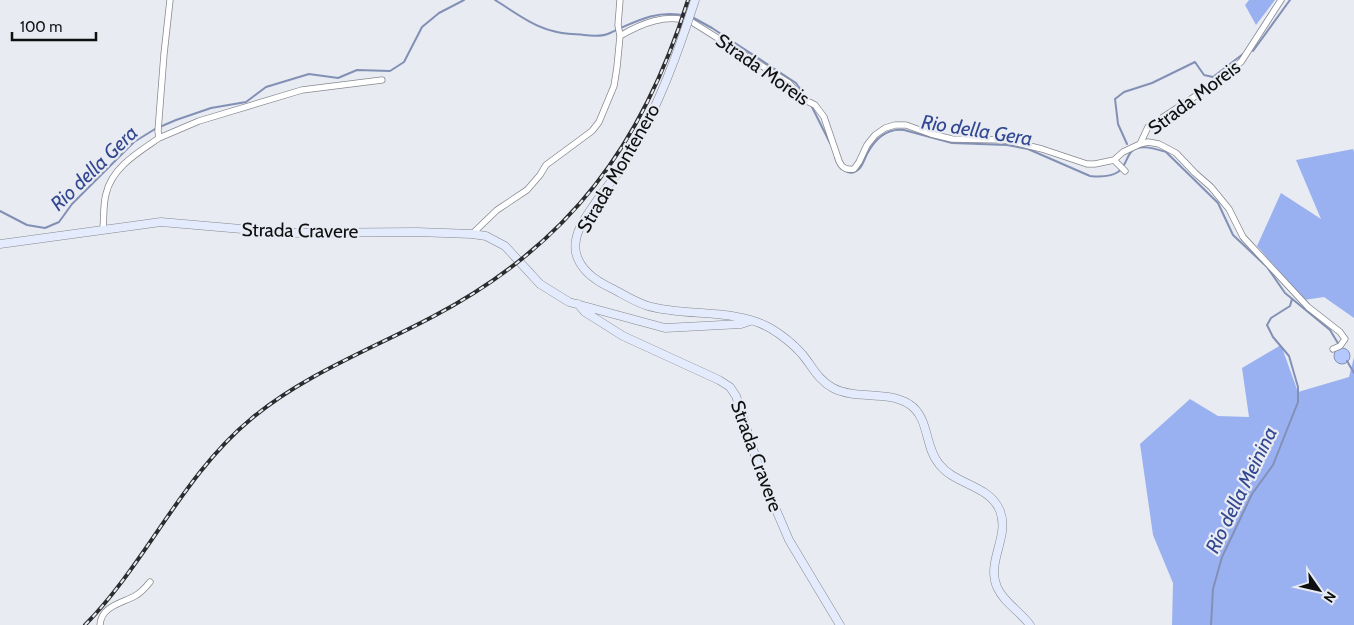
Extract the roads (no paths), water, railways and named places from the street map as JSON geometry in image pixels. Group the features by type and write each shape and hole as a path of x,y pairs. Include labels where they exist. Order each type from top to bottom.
{"street":[{"path":"160,138 158,130 170,0"},
{"path":"472,234 497,210 527,190 546,165 592,131 599,122 614,86 620,0"},
{"name":"Strada Montenero","path":"695,0 671,70 655,107 629,156 583,221 576,239 576,252 580,262 597,281 647,306 752,320 768,327 802,354 820,378 834,388 842,392 898,399 916,410 925,426 932,452 940,466 956,478 987,494 996,502 1003,521 1003,532 995,562 996,585 1003,598 1030,625"},
{"name":"Strada Moreis","path":"1140,144 1148,127 1197,95 1241,62 1281,0"},
{"name":"Strada Moreis","path":"619,30 633,28 661,19 676,18 692,22 789,83 810,103 824,117 839,161 847,170 854,169 860,162 867,144 875,135 895,125 906,125 952,139 1004,140 1042,149 1087,164 1114,160"},
{"path":"104,229 104,208 108,185 131,157 160,138 199,121 302,90 382,80"},
{"path":"1125,171 1114,160 1123,152 1140,144 1159,144 1168,147 1176,153 1211,187 1229,209 1243,237 1308,307 1340,332 1345,339 1340,346 1333,348"},
{"name":"Strada Cravere","path":"0,244 161,222 289,233 417,232 472,234 486,236 504,246 540,284 562,299 578,304 666,328 741,324 752,320"},
{"name":"Strada Cravere","path":"578,304 585,312 623,336 719,380 730,387 736,396 762,477 788,540 840,625"},
{"path":"100,625 101,618 109,608 136,596 150,582"}],"waterway":[{"name":"Rio della Gera","path":"0,211 27,225 45,228 59,222 72,204 134,142 155,129 211,108 246,102 266,87 309,74 338,78 357,70 390,71 404,62 422,27 439,13 464,0"},
{"name":"Rio della Gera","path":"495,0 523,18 545,29 560,33 590,36 607,34 656,15 676,14 687,16"},
{"path":"1253,51 1290,0"},
{"name":"Rio della Gera","path":"692,17 796,83 807,99"},
{"path":"1127,144 1118,124 1115,99 1124,92 1152,83 1195,62 1204,75 1213,77 1243,54"},
{"name":"Rio della Gera","path":"811,105 830,143"},
{"name":"Rio della Gera","path":"835,157 844,171 856,171 860,168 870,149 878,139 887,133 898,130 952,143 1007,145 1028,149 1090,176 1115,174 1123,167 1134,149 1143,147 1166,152 1218,203 1233,235 1267,267 1285,293 1330,330 1339,345"},
{"name":"Rio della Meinina","path":"1211,625 1213,589 1222,557 1252,494 1273,465 1298,402 1298,387 1289,356 1273,337 1267,325 1271,318 1290,306 1292,299"},
{"path":"1347,361 1354,373"}],"railway":[{"path":"85,625 127,574 205,466 251,419 316,375 434,316 482,288 524,257 562,223 595,185 623,145 648,100 670,52 688,0"}]}
